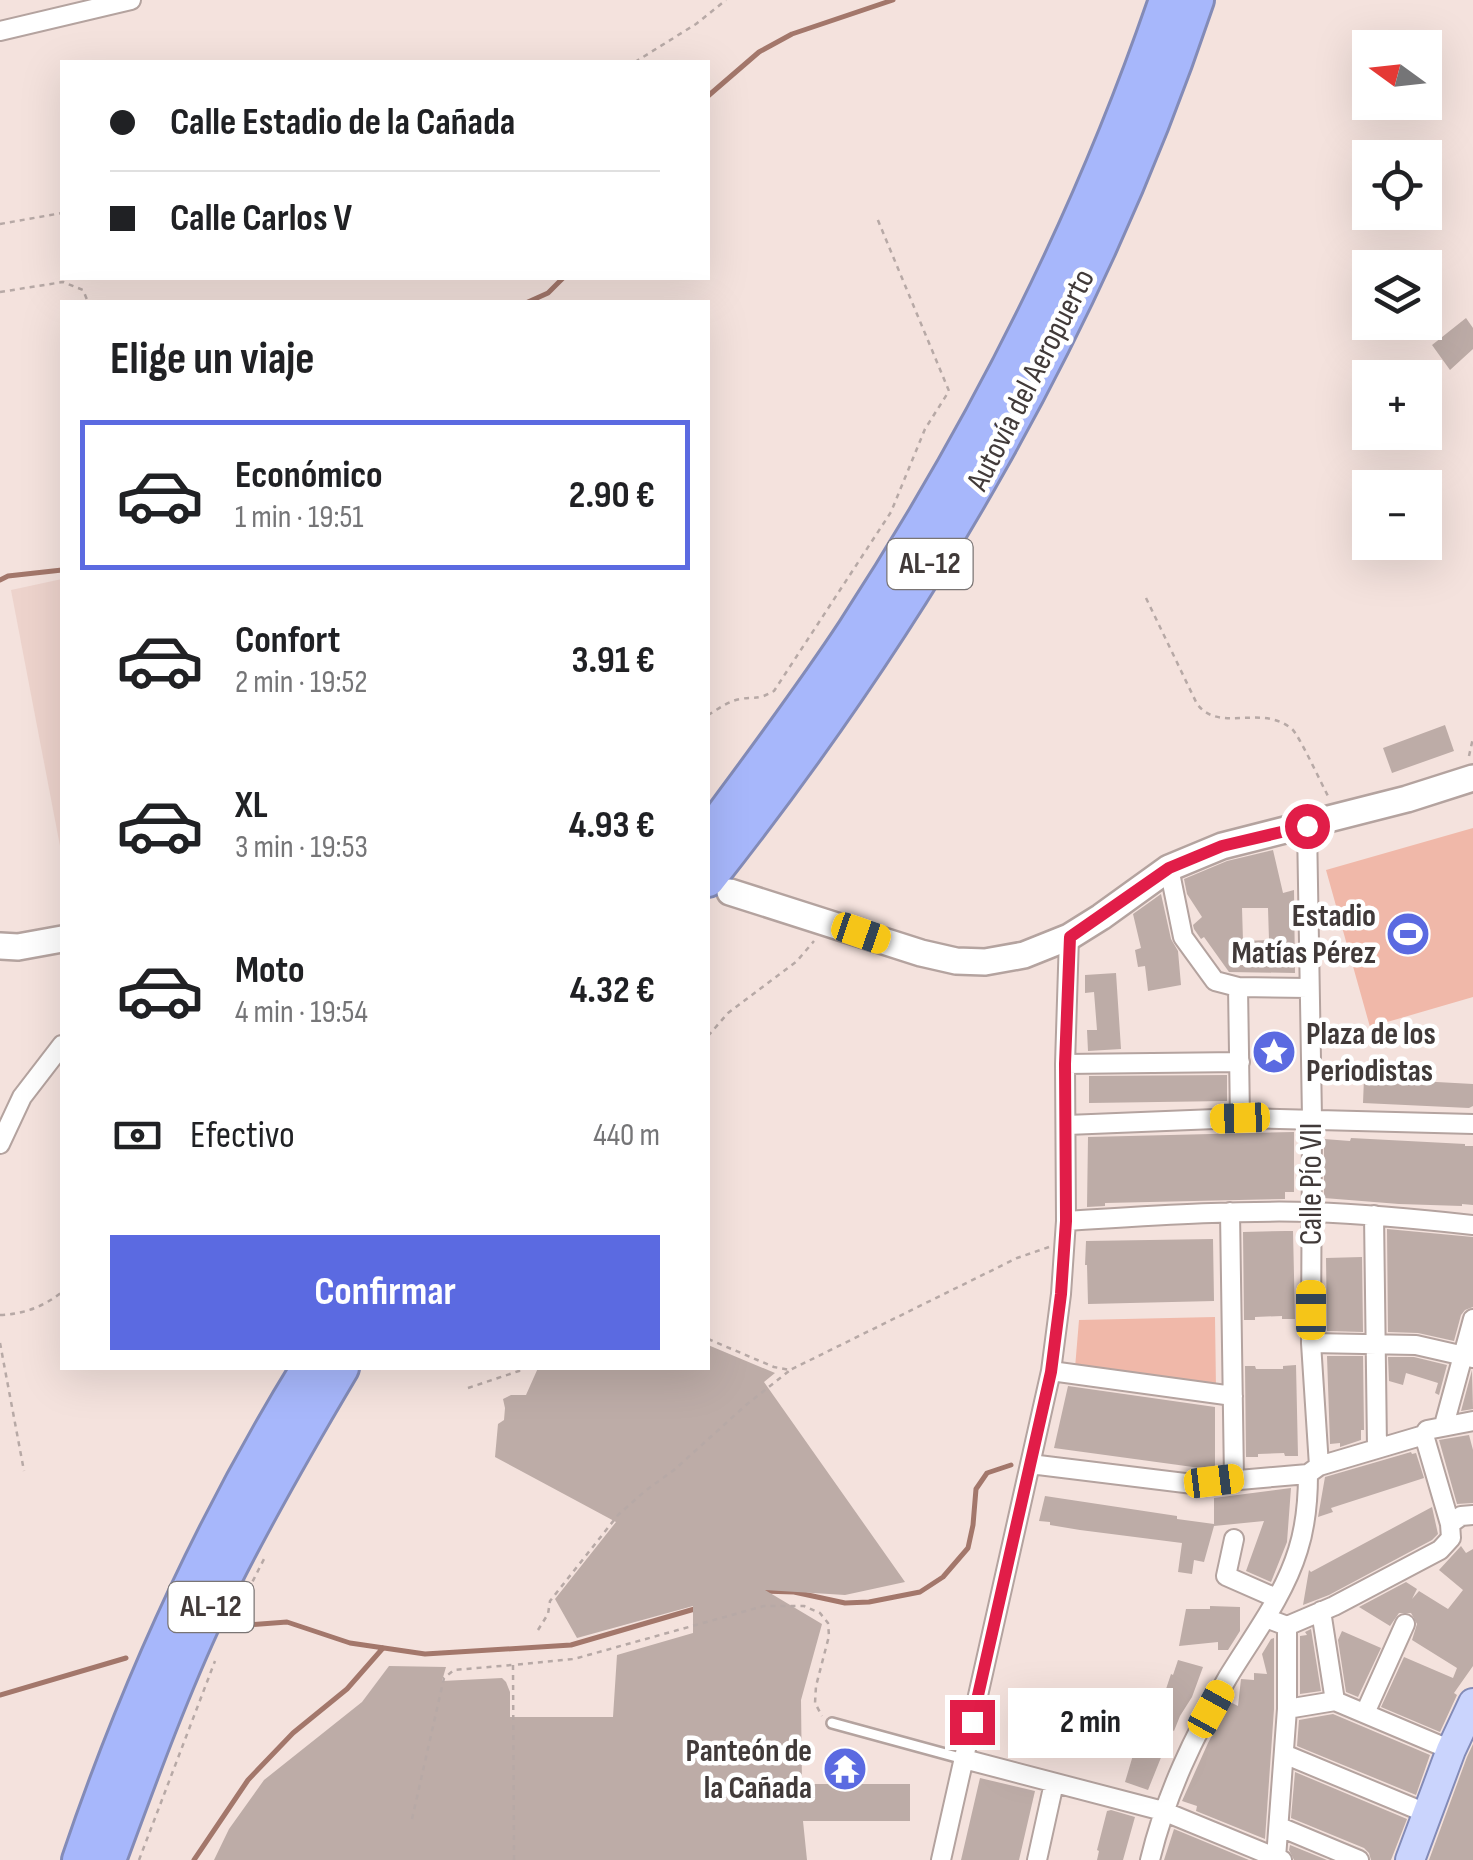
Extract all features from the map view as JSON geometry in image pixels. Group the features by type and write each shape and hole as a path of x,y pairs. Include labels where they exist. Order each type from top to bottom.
{"highway":[{"path":"1099,178 1150,0"},
{"name":"Autovía del Aeropuerto","path":"710,831 853,632 953,470 1018,350 1099,178 1166,0"},
{"name":"Autovía del Aeropuerto","path":"719,886 762,809 890,627 972,494 1069,314 1118,205 1195,9"},
{"name":"AL-12","path":"79,1860 102,1791 196,1573 307,1370"},
{"name":"AL-12","path":"109,1860 174,1689 208,1613 274,1483 341,1370"}],"main road":[{"path":"1410,1860 1450,1750 1473,1703"}],"street":[{"path":"0,31 131,0"},
{"path":"719,886 921,954 985,962 1024,954 1070,937 1169,868 1222,846 1473,778"},
{"name":"Calle Pío VII","path":"1150,1860 1162,1811 1194,1740 1266,1618 1298,1551 1314,1470 1307,826"},
{"path":"1169,868 1184,937 1216,981 1238,987 1308,988"},
{"path":"941,1860 1051,1372 1066,1221 1065,1064 1070,937"},
{"path":"0,946 60,939"},
{"path":"1238,987 1240,1118"},
{"path":"0,1144 22,1097 60,1048"},
{"path":"1065,1064 1240,1062"},
{"path":"1067,1125 1240,1118 1473,1124"},
{"path":"1230,1212 1234,1479"},
{"path":"1066,1221 1310,1212 1473,1225"},
{"path":"1374,1215 1378,1447"},
{"path":"1444,1426 1468,1356 1473,1319"},
{"path":"1311,1343 1416,1345 1468,1356"},
{"path":"1051,1372 1232,1396"},
{"path":"1030,1464 1193,1484 1314,1470 1424,1435 1427,1430 1473,1421"},
{"path":"1266,1618 1287,1626 1322,1611 1440,1550 1451,1538 1424,1435"},
{"path":"1450,1524 1461,1516 1473,1515"},
{"path":"1234,1539 1226,1576 1276,1598"},
{"path":"1322,1611 1335,1702"},
{"path":"1365,1713 1405,1624"},
{"path":"964,1759 1162,1811 1279,1859 1287,1626"},
{"path":"1287,1710 1335,1702 1450,1750"},
{"path":"1284,1754 1426,1812"},
{"path":"1037,1860 1054,1783"},
{"path":"1280,1827 1359,1860"}],"lane":[{"path":"832,1723 964,1759"}],"path":[{"path":"638,60 726,0"},
{"path":"0,224 60,212"},
{"path":"710,715 732,701 760,699 774,691 891,512 925,429 949,391 877,218"},
{"path":"0,292 64,282 82,290 87,300"},
{"path":"1146,598 1204,713 1223,719 1256,716 1281,722 1296,732 1339,817"},
{"path":"710,1034 728,1013 797,961 831,923"},
{"path":"538,1630 548,1614 550,1601 618,1515 790,1370 1017,1258 1064,1241"},
{"path":"0,1315 22,1314 60,1294"},
{"path":"710,1340 774,1368 790,1370"},
{"path":"0,1343 24,1471"},
{"path":"468,1388 519,1370"},
{"path":"226,1634 264,1559"},
{"path":"412,1819 444,1678 454,1670 574,1659 764,1606 804,1606 820,1613 828,1623 829,1636 815,1703 820,1715 832,1723"},
{"path":"138,1860 219,1649"},
{"path":"514,1665 514,1860"}],"shaded area":[{"path":"60,579 60,846 11,590"},
{"name":"Estadio Matías Pérez","path":"1473,828 1473,997 1370,1027 1326,870"},
{"path":"1215,1317 1216,1389 1075,1368 1079,1320"}],"building":[{"path":"1466,318 1473,328 1473,349 1450,370 1432,345"},
{"path":"1445,725 1454,751 1392,773 1383,748"},
{"path":"1273,850 1283,893 1294,890 1295,973 1229,972 1194,929 1193,925 1202,917 1187,894 1184,879 1227,861","holes":["1242,908 1268,908 1269,940 1243,941"]},
{"path":"1161,894 1171,939 1178,951 1181,985 1148,991 1145,966 1138,967 1135,950 1141,948 1133,914"},
{"path":"1116,973 1121,1049 1088,1051 1087,1030 1097,1030 1094,992 1085,993 1085,975"},
{"path":"1227,1075 1227,1101 1089,1103 1089,1076"},
{"path":"1364,1078 1473,1084 1473,1106 1363,1103"},
{"path":"1294,1132 1294,1192 1285,1192 1285,1199 1105,1203 1087,1207 1088,1137"},
{"path":"1324,1139 1473,1146 1473,1205 1324,1198"},
{"path":"1387,1229 1473,1237 1473,1307 1461,1315 1454,1341 1418,1333 1388,1332"},
{"path":"1293,1231 1295,1319 1282,1316 1244,1320 1243,1232"},
{"path":"1213,1239 1214,1301 1088,1304 1086,1241"},
{"path":"1362,1257 1363,1332 1327,1331 1326,1258"},
{"path":"710,1346 775,1373 764,1382 905,1582 845,1595 765,1590 822,1624 801,1700 802,1784 828,1784 831,1757 862,1761 857,1784 910,1784 910,1821 803,1821 807,1860 214,1860 229,1829 264,1780 362,1702 389,1666 446,1667 442,1681 502,1678 510,1692 510,1717 613,1717 617,1655 693,1633 693,1606 577,1638 555,1599 616,1522 495,1457 498,1424 504,1420 503,1399 526,1395 537,1370 710,1370"},
{"path":"1327,1356 1363,1356 1364,1430 1361,1440 1340,1447 1340,1443 1330,1444"},
{"path":"1388,1357 1414,1357 1447,1365 1439,1395 1435,1393 1438,1383 1406,1373 1403,1385 1389,1381"},
{"path":"1296,1365 1298,1456 1284,1453 1246,1457 1245,1366 1283,1369"},
{"path":"1472,1370 1473,1409 1461,1411"},
{"path":"1068,1386 1215,1407 1215,1470 1054,1448"},
{"path":"1469,1435 1473,1450 1473,1503 1457,1504 1439,1440"},
{"path":"1416,1453 1424,1478 1331,1508 1333,1512 1318,1517 1325,1477"},
{"path":"1291,1488 1287,1542 1271,1582 1246,1571 1264,1521 1214,1526 1204,1562 1194,1560 1192,1574 1178,1572 1182,1543 1039,1521 1045,1496 1214,1524 1214,1498"},
{"path":"1432,1507 1438,1534 1432,1540 1303,1605 1309,1570"},
{"path":"1461,1546 1466,1553 1473,1549 1473,1666 1454,1693 1457,1695 1440,1732 1381,1707 1404,1657 1453,1678 1457,1668 1412,1640 1417,1624 1411,1613 1399,1613 1390,1626 1359,1607 1406,1582 1417,1589 1412,1599 1419,1591 1448,1609 1463,1590 1439,1570"},
{"path":"1240,1607 1240,1631 1228,1650 1218,1650 1218,1642 1179,1646 1186,1609"},
{"path":"1311,1629 1321,1691 1300,1694 1300,1636"},
{"path":"1342,1631 1381,1648 1358,1697 1346,1692 1338,1640"},
{"path":"1274,1638 1274,1709 1265,1839 1196,1811 1197,1806 1182,1801 1230,1702 1238,1706 1241,1679 1254,1680 1254,1673 1267,1674 1262,1654"},
{"path":"1178,1660 1203,1667 1148,1790 1125,1782 1136,1745"},
{"path":"1333,1714 1430,1755 1416,1795 1297,1746 1299,1720"},
{"path":"1473,1744 1473,1860 1429,1860 1467,1757"},
{"path":"1295,1772 1407,1819 1391,1860 1371,1860 1364,1848 1291,1818"},
{"path":"980,1778 1035,1791 1019,1860 961,1860"},
{"path":"1107,1811 1135,1817 1123,1860 1097,1860"},
{"path":"1174,1829 1249,1860 1164,1860"},
{"path":"1290,1845 1327,1860 1294,1860"}],"waterway":[{"path":"710,94 759,52 792,34 893,0"},
{"path":"532,300 548,293 561,280"},
{"path":"0,580 60,570"},
{"path":"762,1591 794,1592 845,1603 920,1592 943,1577 968,1548 976,1489 987,1473 1011,1465"},
{"path":"246,1625 287,1622 350,1643 425,1654 571,1645 698,1608"},
{"path":"194,1860 248,1780 293,1733 347,1689 383,1648"},
{"path":"0,1695 126,1658"}],"place":[{"name":"Estadio Matías Pérez","path":"1408,934"},
{"name":"Plaza de los Periodistas","path":"1274,1052"},
{"name":"Panteón de la Cañada","path":"845,1769"}],"route":[{"path":"972,1722 1051,1372 1061,1294 1066,1221 1065,1064 1070,937 1169,868 1222,846 1307,826"}]}
